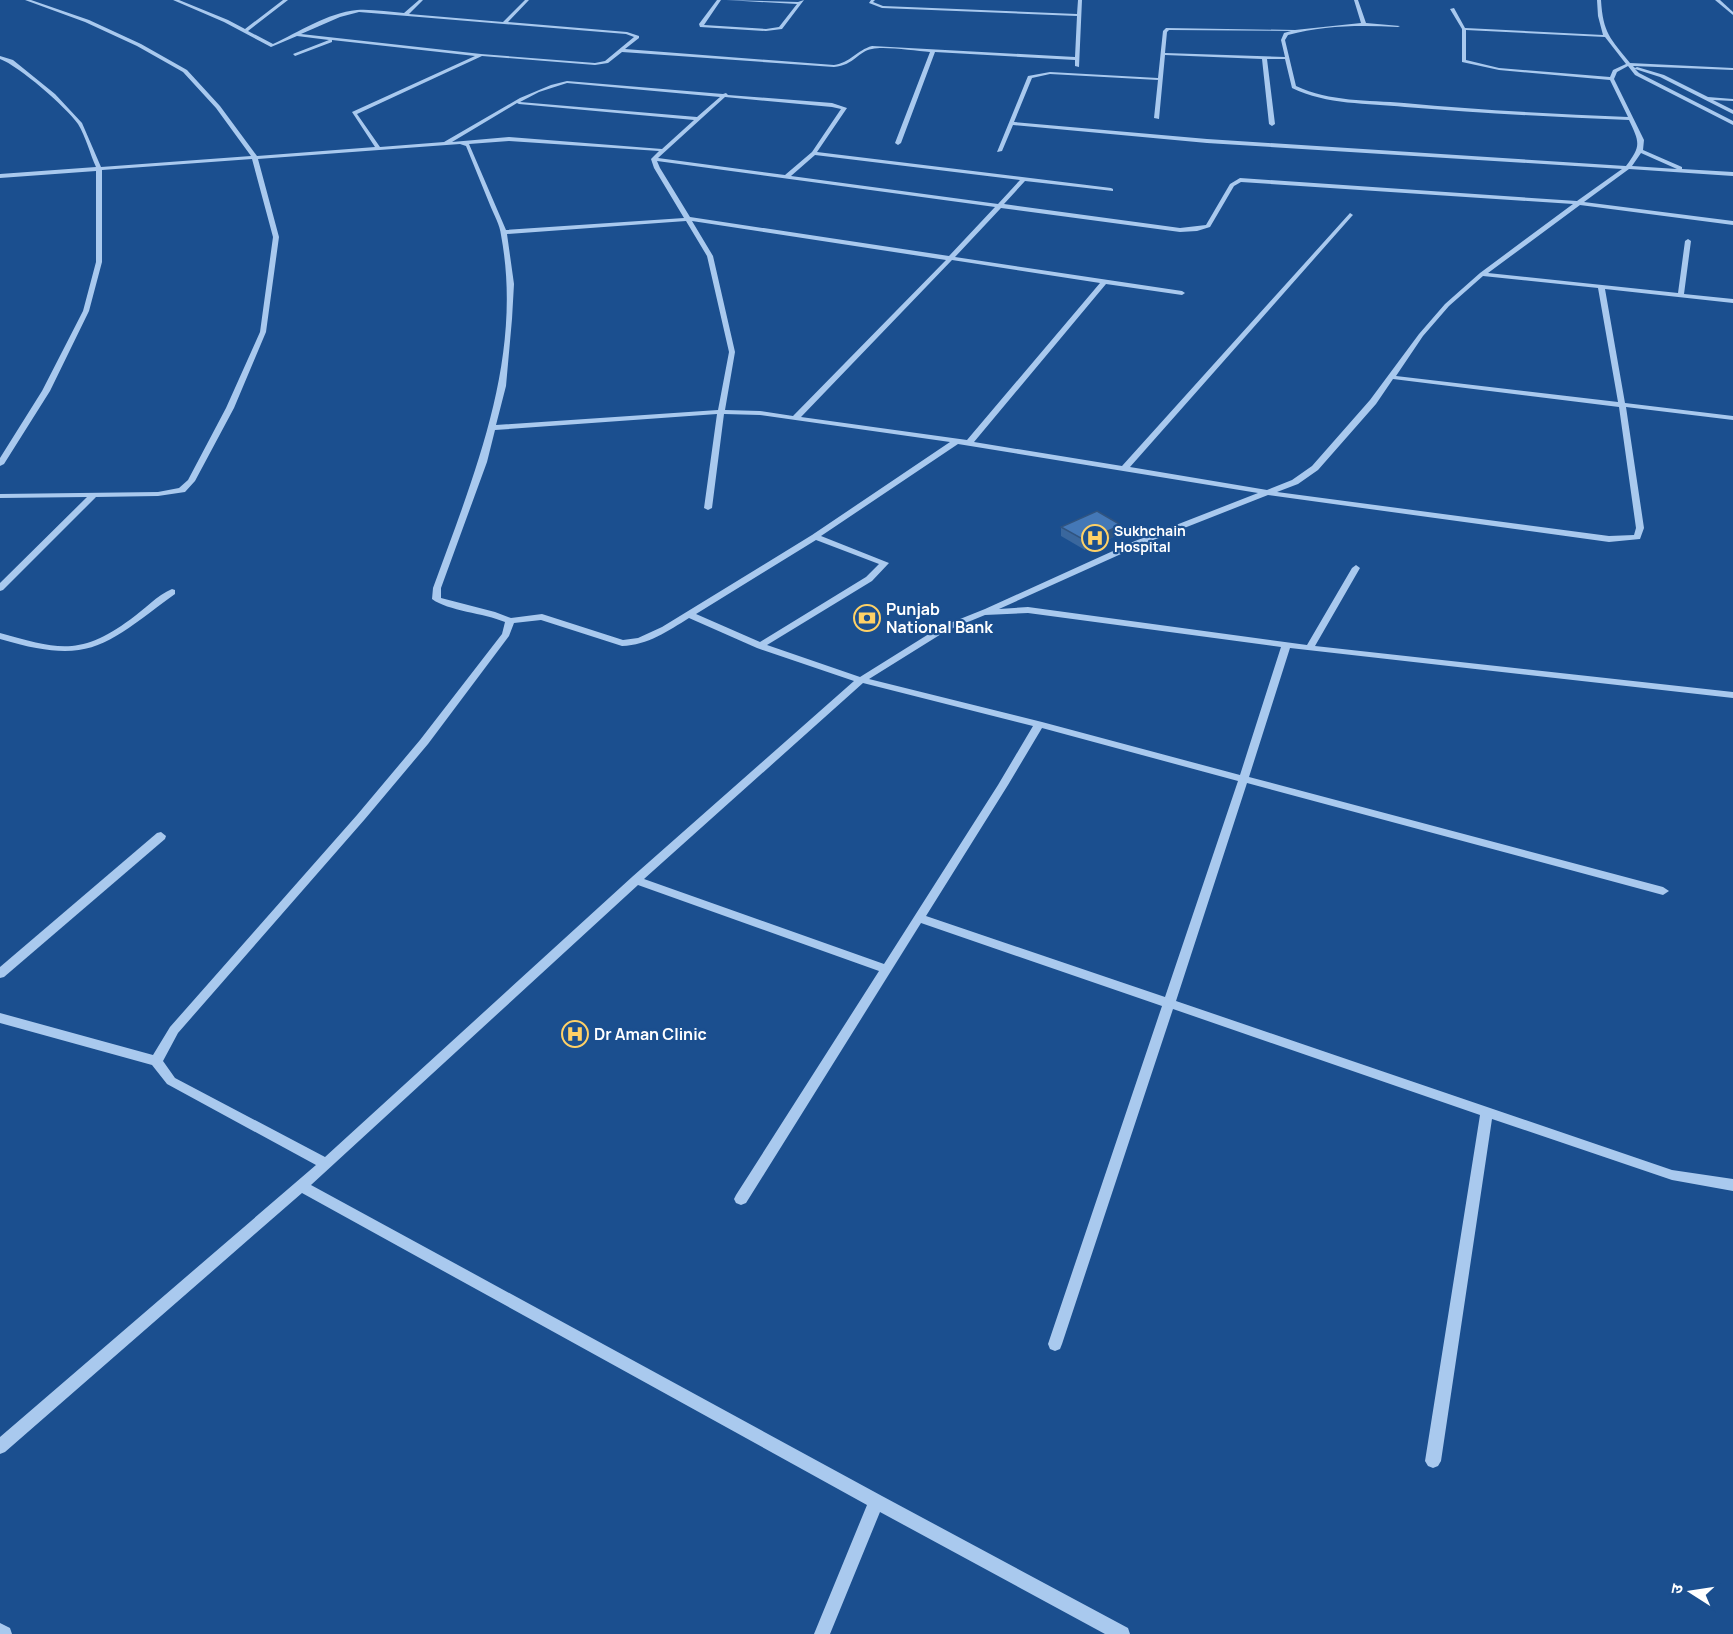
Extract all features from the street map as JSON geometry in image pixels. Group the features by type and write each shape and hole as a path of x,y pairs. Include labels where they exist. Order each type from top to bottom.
{"street":[{"path":"0,496 158,494 182,490 191,481 230,408 263,332 276,237 254,156 218,107 185,71 139,45 87,21 27,0"},
{"path":"175,0 273,46 297,35 353,11 636,35 636,39 600,64 481,55 297,35"},
{"path":"245,31 286,0"},
{"path":"406,14 421,0"},
{"path":"504,23 526,0"},
{"path":"719,0 701,24 702,26 766,30 780,28 801,2"},
{"path":"728,0 801,2"},
{"path":"873,0 871,3 874,6 882,7 965,8 1079,15"},
{"path":"1077,74 1080,0"},
{"path":"1356,0 1364,24"},
{"path":"1599,0 1600,16 1606,36 1642,78 1733,123"},
{"path":"1717,0 1733,14"},
{"path":"1452,9 1464,29 1463,58 1469,63 1526,72 1612,79"},
{"path":"1398,26 1364,24 1290,32 1283,40 1294,87 1319,96 1456,110 1629,119"},
{"path":"1157,118 1165,31 1173,28 1300,30"},
{"path":"1464,29 1606,36"},
{"path":"295,56 333,40"},
{"path":"620,50 840,66 850,63 866,48 872,47 1077,59"},
{"path":"898,143 933,50"},
{"path":"1162,54 1286,58"},
{"path":"378,147 354,114 481,55"},
{"path":"0,57 11,61 53,95 80,124 99,168 99,262 86,311 46,391 0,465"},
{"path":"1264,57 1272,124"},
{"path":"1630,65 1662,76 1733,112"},
{"path":"0,1448 326,1164 636,880 861,680 943,629 1138,543 1270,493 1295,482 1315,468 1372,402 1447,305 1482,274 1628,166 1640,151 1641,141 1611,76 1615,71 1630,65 1733,69"},
{"path":"999,150 1030,77 1034,75 1077,74 1159,78"},
{"path":"447,142 516,102 551,86 567,82 726,94 844,108 814,153 786,177"},
{"path":"654,159 726,94"},
{"path":"1704,98 1733,100"},
{"path":"516,102 698,119"},
{"path":"1011,123 1196,141 1733,174"},
{"path":"0,176 447,142 520,139 662,150"},
{"path":"462,143 468,146 504,232 511,284 502,386 483,462 437,588 436,599 495,614 510,621 542,617 622,643 634,644 646,640 814,537 957,441"},
{"path":"1640,151 1689,171"},
{"path":"814,153 1112,190"},
{"path":"654,159 1180,230 1208,226 1232,185 1240,180 1577,203 1733,223"},
{"path":"654,159 657,168 710,256 732,352 708,508"},
{"path":"796,417 952,257 1024,179"},
{"path":"1124,469 1350,215"},
{"path":"504,232 688,219 1182,293"},
{"path":"1681,295 1688,241"},
{"path":"1482,274 1733,301"},
{"path":"969,443 1105,281"},
{"path":"492,428 721,412 796,417 1270,493 1609,539 1637,537 1640,528 1622,404 1600,286"},
{"path":"1390,377 1733,418"},
{"path":"0,588 94,495"},
{"path":"760,646 869,579 885,563 814,537"},
{"path":"1310,647 1356,568"},
{"path":"0,636 75,650 91,646 106,639 172,592"},
{"path":"984,612 1028,610 1286,645 1733,695"},
{"path":"689,614 760,646 861,680 1039,724 1663,891"},
{"path":"156,1061 174,1030 424,742 506,634 510,621"},
{"path":"1055,1344 1244,778 1286,645"},
{"path":"741,1199 1039,724"},
{"path":"0,974 161,836"},
{"path":"636,880 886,969"},
{"path":"919,918 1672,1175 1733,1185"},
{"path":"0,1018 156,1061 171,1081 326,1164"},
{"path":"1433,1461 1487,1112"},
{"path":"301,1186 876,1502 1122,1634"},
{"path":"822,1634 876,1502"},
{"path":"0,1631 4,1634"}],"building":[{"path":"1097,511 1121,525 1086,541 1061,527"}],"place":[{"name":"Sukhchain Hospital","path":"1095,538"},
{"name":"Punjab National Bank","path":"867,618"},
{"name":"Dr Aman Clinic","path":"575,1034"}]}
